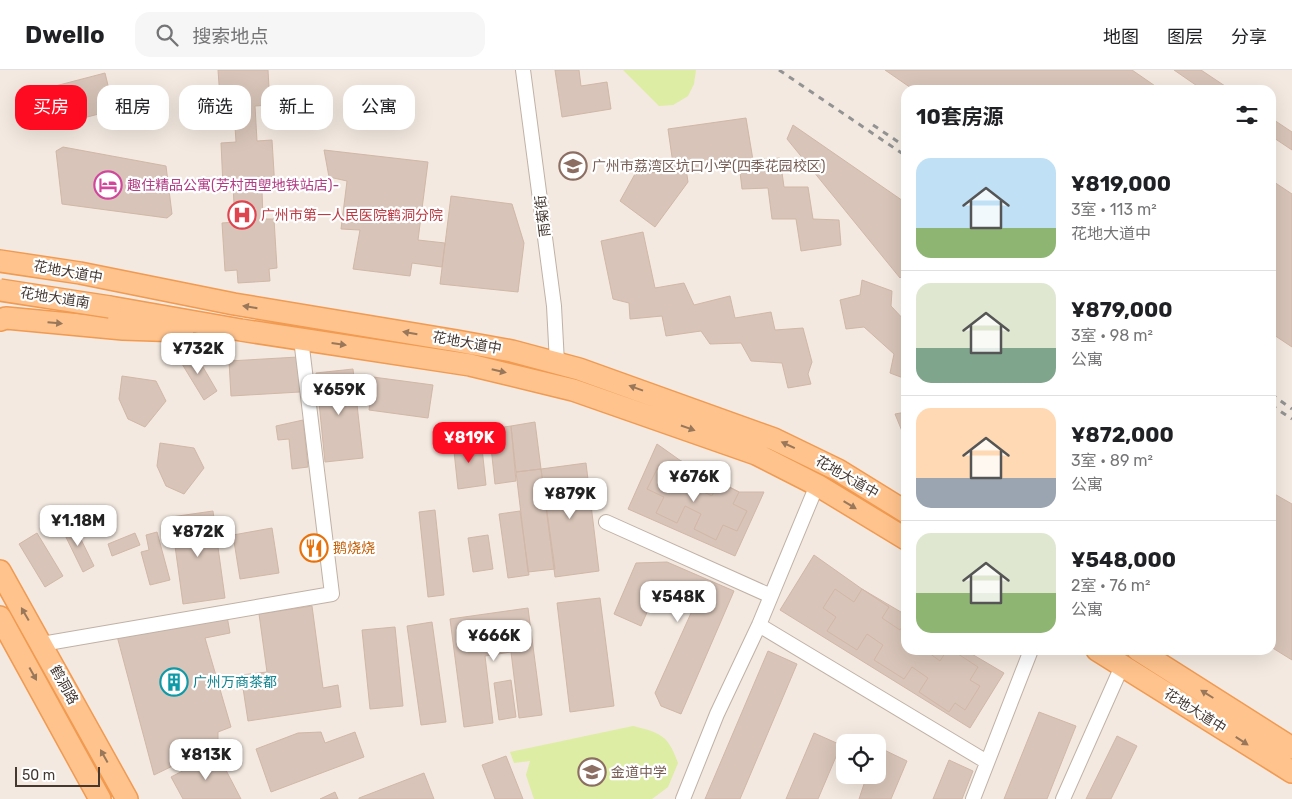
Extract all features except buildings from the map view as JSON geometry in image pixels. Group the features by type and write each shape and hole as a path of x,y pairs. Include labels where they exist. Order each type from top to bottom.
{"main road":[{"name":"花地大道中","path":"0,260 80,273 234,304 457,341 557,363 622,383 774,439 838,470 901,509"},
{"name":"花地大道南","path":"0,290 110,307"},
{"name":"花地大道中","path":"110,307 256,332 470,364 572,390 732,444 817,485 901,537"},
{"path":"0,320 6,318 123,329 256,332"},
{"name":"鹤洞路","path":"0,571 127,799"},
{"name":"鹤洞路","path":"0,617 100,799"},
{"name":"花地大道中","path":"1105,655 1292,772"},
{"name":"花地大道中","path":"1146,655 1292,748"}],"street":[{"name":"雨菊街","path":"523,70 554,306 557,363"},
{"path":"42,644 332,594 302,339"},
{"path":"683,799 717,714 772,596 817,485"},
{"path":"606,522 772,596"},
{"path":"759,625 987,762"},
{"path":"973,799 1029,655"},
{"path":"1063,799 1122,666"}],"green space":[{"path":"623,70 696,70 694,84 688,96 673,105 659,106"},
{"name":"金道中学","path":"633,726 657,733 667,741 678,763 668,787 652,799 534,799 526,775 530,761 514,763 510,752"}],"railway":[{"path":"779,70 901,153"},
{"path":"873,125 901,144"},
{"path":"1276,398 1292,409"},
{"path":"1276,408 1292,419"}],"place":[{"name":"广州市荔湾区坑口小学(四季花园校区)","path":"573,166"},
{"name":"趣住精品公寓(芳村西塱地铁站店)-","path":"108,185"},
{"name":"广州市第一人民医院鹤洞分院","path":"242,215"},
{"name":"鹅烧烧","path":"314,548"},
{"name":"广州万商茶都","path":"174,682"},
{"name":"金道中学","path":"592,772"}]}
